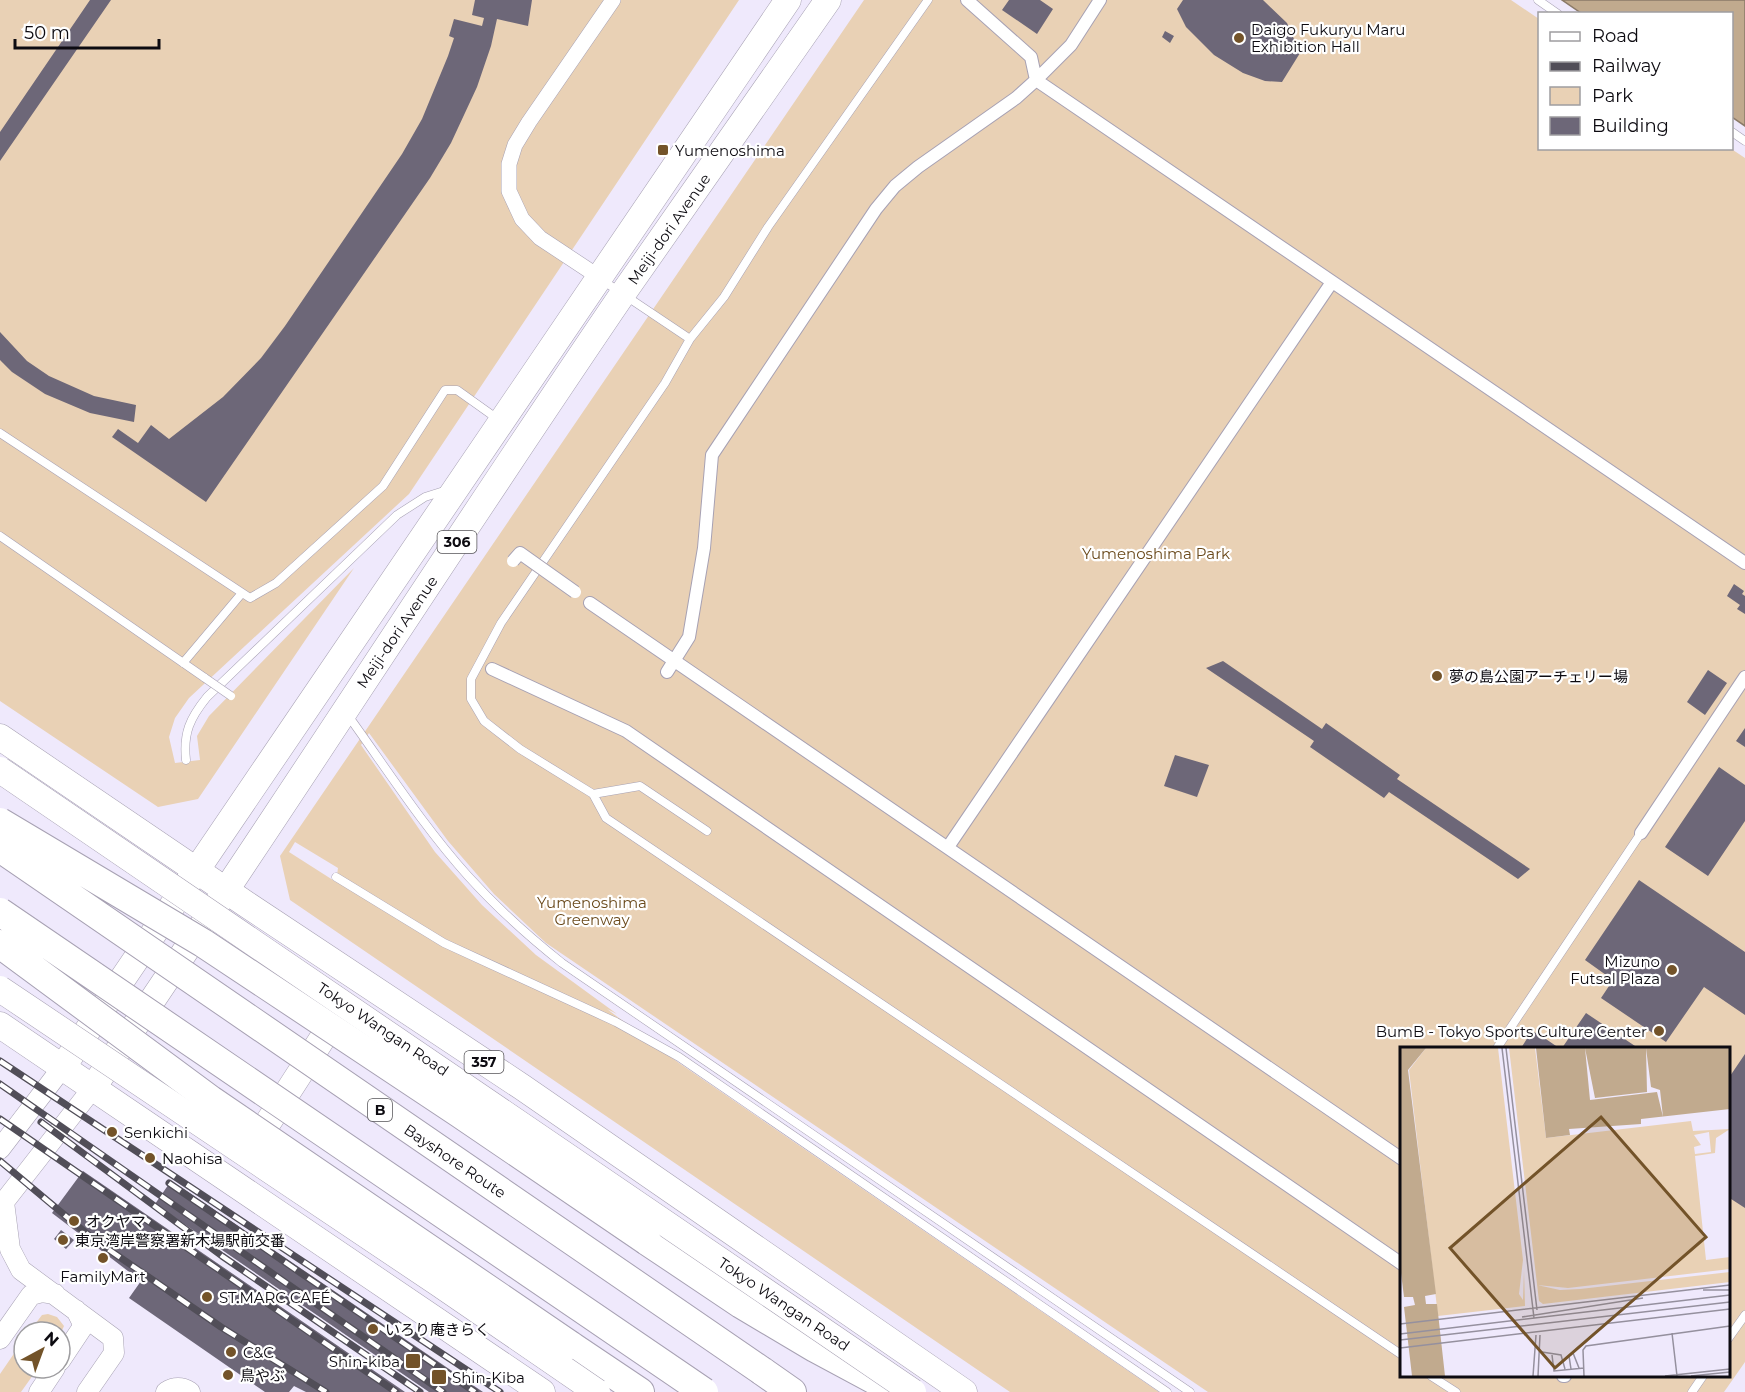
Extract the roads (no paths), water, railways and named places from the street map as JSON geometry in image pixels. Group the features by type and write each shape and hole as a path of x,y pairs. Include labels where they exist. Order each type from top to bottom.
{"highway":[{"path":"0,822 203,943 741,1304 815,1348 897,1392"},
{"name":"Bayshore Route","path":"0,848 792,1392"},
{"path":"0,912 704,1392"},
{"path":"0,944 211,1100 639,1392"}],"main road":[{"name":"Meiji-dori Avenue","path":"62,1068 788,0"},
{"name":"Meiji-dori Avenue","path":"92,1089 227,891 623,294 828,0"},
{"name":"357","path":"0,737 522,1087 964,1392"},
{"name":"Tokyo Wangan Road","path":"0,770 914,1392"},
{"path":"0,989 597,1392"},
{"path":"320,1240 315,1222 303,1203 270,1170 261,1158 258,1147 260,1135 331,1025 351,1018 362,1020 465,1077 496,1087 522,1087"},
{"path":"0,1025 542,1392"}],"street":[{"path":"599,277 540,238 522,219 509,190 509,164 515,145 529,122 613,0"},
{"path":"967,0 1031,57 1036,80 1745,563"},
{"path":"667,672 688,637 704,548 712,455 876,209 895,186 918,167 1016,98 1036,80 1071,45 1100,0"},
{"path":"948,847 1332,282"},
{"path":"513,561 520,553 575,592"},
{"path":"590,603 1400,1158"},
{"path":"492,669 626,731 1400,1263"},
{"path":"1641,832 1745,676"},
{"path":"0,1149 62,1068"},
{"path":"87,1392 114,1353 115,1346 110,1334 21,1270 10,1249 1,1209 92,1089"},
{"path":"0,1339 32,1295 42,1292 55,1294"},
{"path":"72,1343 82,1328 82,1322 76,1310"},
{"path":"166,1392 172,1388 190,1392"}],"lane":[{"path":"928,0 768,227 724,297 690,339 665,383 501,623 471,679 471,699 484,721 520,749 593,794 606,818 1400,1354"},
{"path":"1538,0 1555,12"},
{"path":"599,277 690,339"},
{"path":"0,433 250,598 276,582 383,486 445,390 457,390 501,421"},
{"path":"186,760 187,730 207,697 398,515 425,497 455,487"},
{"path":"0,536 231,696"},
{"path":"183,663 242,592"},
{"path":"345,710 418,813 460,867 526,935 562,963 1190,1392"},
{"path":"593,794 640,786 707,831"},
{"path":"1498,1047 1641,832"},
{"path":"336,877 444,943 616,1022 679,1057 1167,1392"},
{"path":"1730,1336 1745,1315"},
{"path":"1433,1377 1456,1392"},
{"path":"1692,1392 1702,1377"}],"railway":[{"path":"0,1061 500,1392"},
{"path":"0,1084 443,1392"},
{"path":"0,1119 396,1392"},
{"path":"41,1122 222,1256 420,1392"},
{"path":"0,1161 92,1238 221,1327 326,1392"},
{"path":"169,1183 475,1392"}],"place":[{"name":"Daigo Fukuryu Maru Exhibition Hall","path":"1239,38"},
{"name":"Yumenoshima","path":"663,150"},
{"name":"夢の島公園アーチェリー場","path":"1437,676"},
{"name":"Mizuno Futsal Plaza","path":"1672,970"},
{"name":"BumB - Tokyo Sports Culture Center","path":"1659,1031"},
{"name":"Senkichi","path":"112,1132"},
{"name":"Naohisa","path":"150,1158"},
{"name":"オクヤマ","path":"74,1221"},
{"name":"東京湾岸警察署新木場駅前交番","path":"63,1240"},
{"name":"FamilyMart","path":"103,1258"},
{"name":"ST.MARC CAFÉ","path":"207,1297"},
{"name":"いろり庵きらく","path":"373,1329"},
{"name":"C&C","path":"231,1352"},
{"name":"Shin-kiba","path":"413,1361"},
{"name":"鳥やぶ","path":"228,1375"},
{"name":"Shin-Kiba","path":"439,1377"}],"park label":[{"name":"Yumenoshima Park","path":"1156,553"},
{"name":"Yumenoshima Greenway","path":"592,910"}]}
